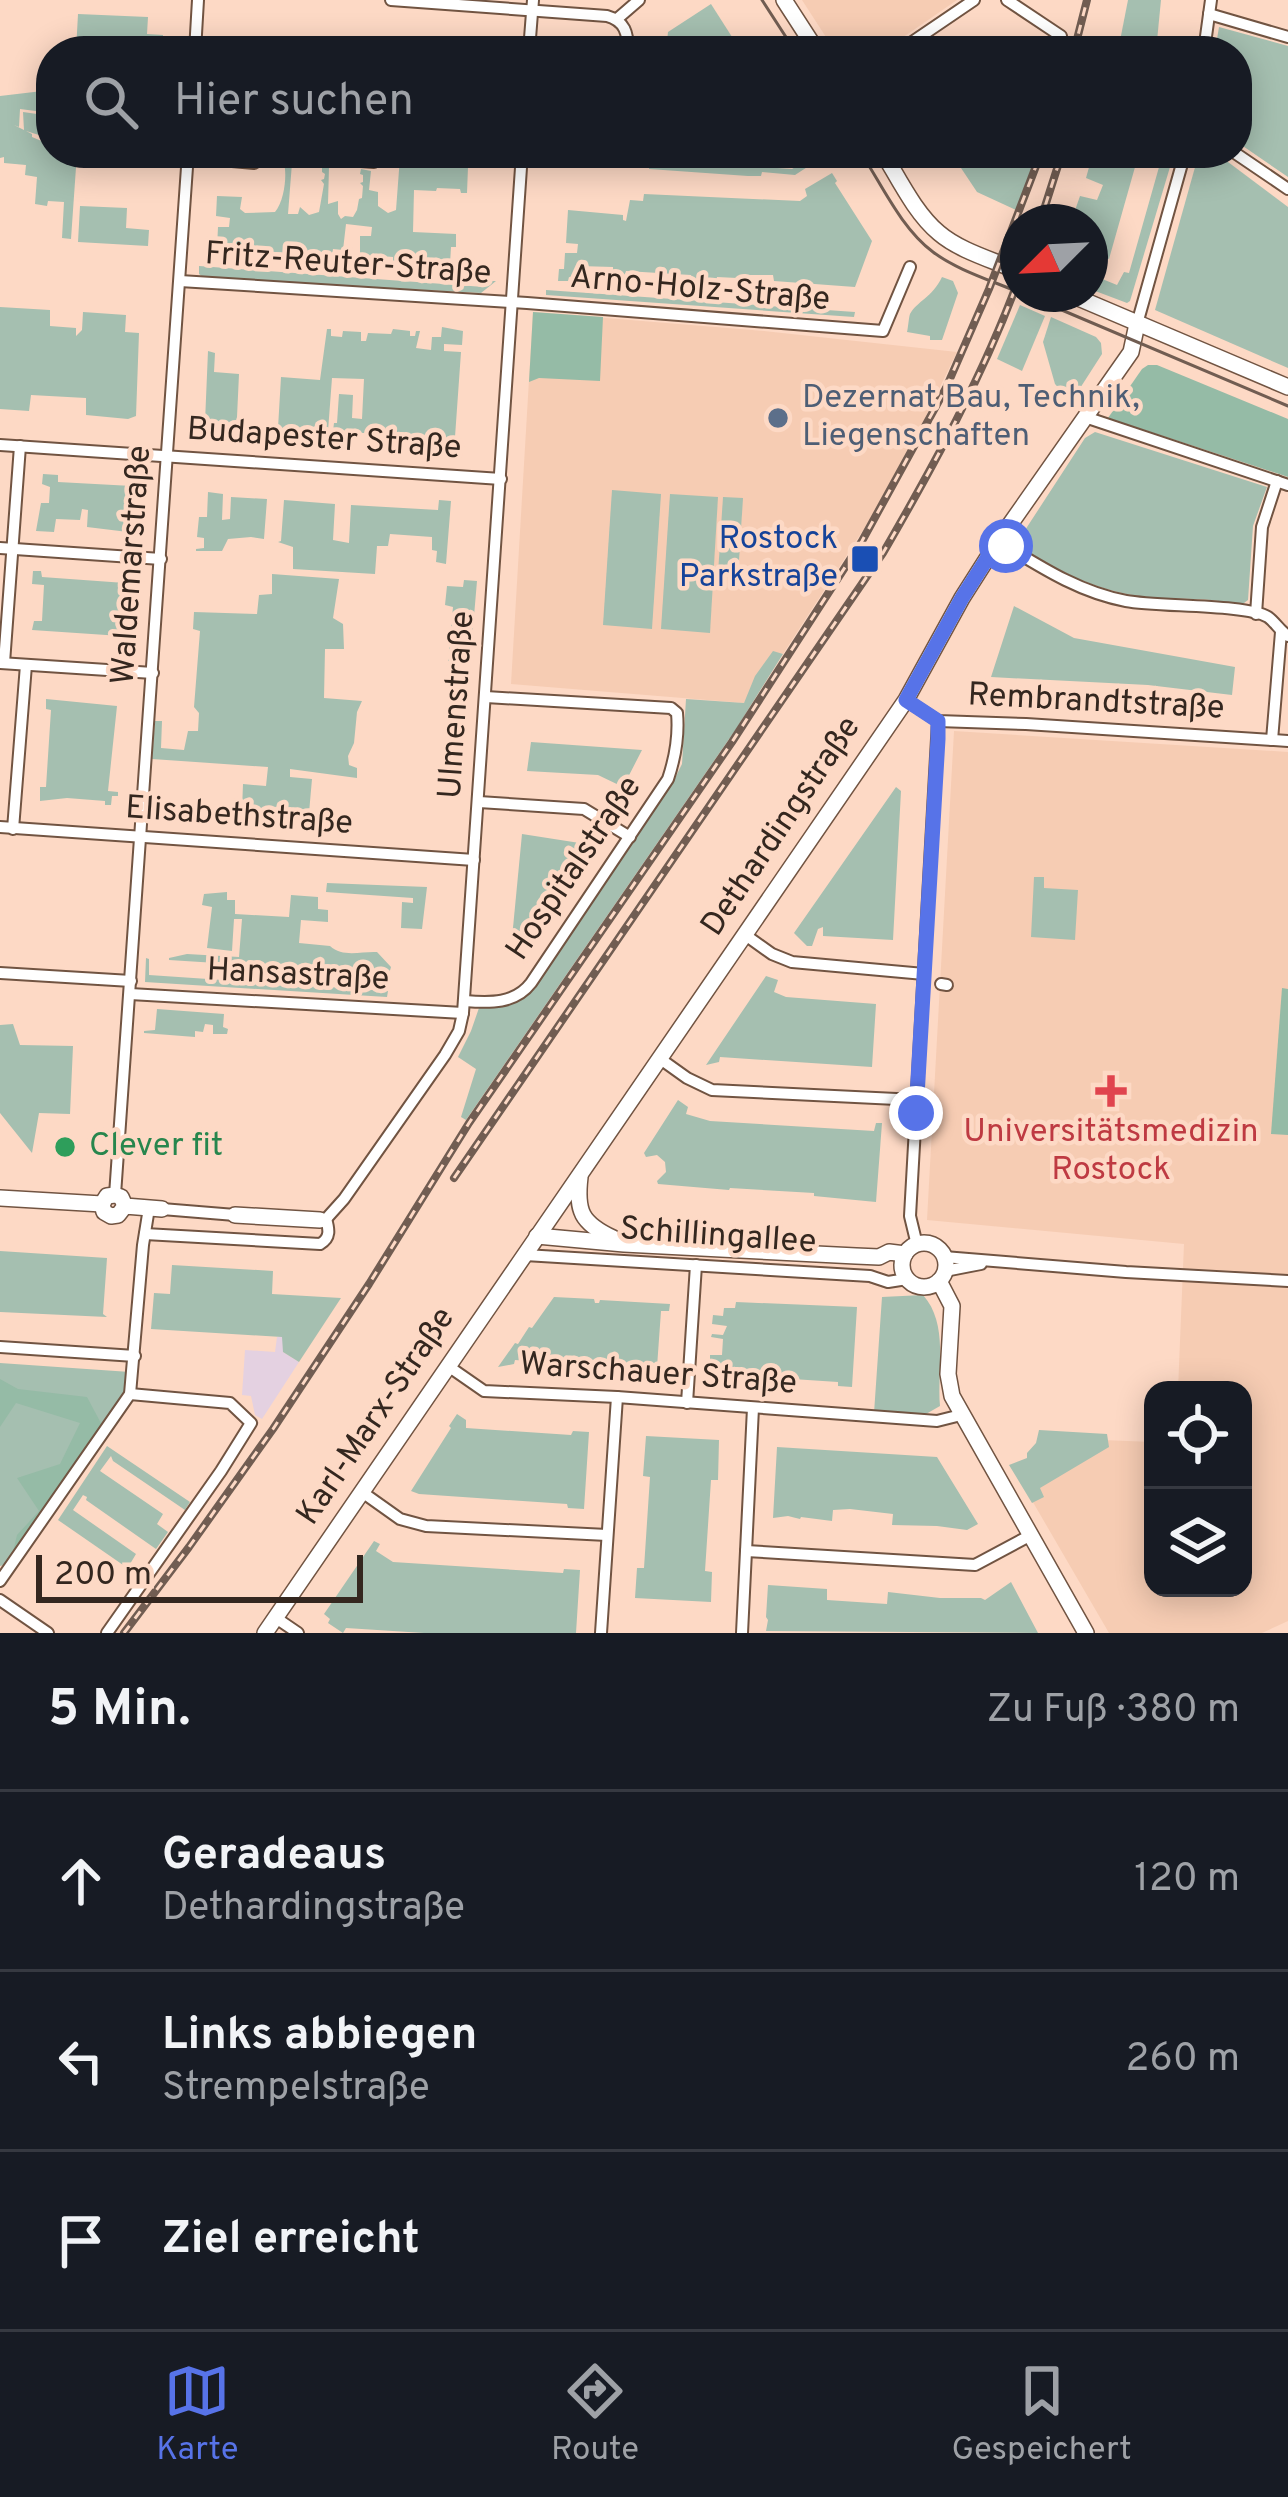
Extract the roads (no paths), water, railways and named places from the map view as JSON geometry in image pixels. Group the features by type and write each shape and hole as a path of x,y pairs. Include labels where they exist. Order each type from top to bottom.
{"street":[{"path":"196,36 198,0"},
{"path":"391,0 532,5 617,19 627,36"},
{"path":"617,19 639,0"},
{"path":"784,0 807,36"},
{"path":"921,36 974,0"},
{"path":"1007,0 1061,36"},
{"path":"1206,36 1210,0"},
{"path":"530,36 532,5"},
{"path":"1210,14 1288,37"},
{"path":"1252,165 1288,189"},
{"name":"Waldemarstraße","path":"114,1202 187,168"},
{"name":"Ulmenstraße","path":"323,1219 344,1199 445,1055 459,1031 464,1007 521,168"},
{"path":"892,168 938,232 1000,263"},
{"path":"1138,324 1181,168"},
{"name":"Arno-Holz-Straße","path":"513,302 883,332 910,267"},
{"name":"Fritz-Reuter-Straße","path":"180,281 513,302"},
{"path":"1108,311 1288,387"},
{"name":"Dethardingstraße","path":"537,1236 906,700 998,541 1131,352 1138,324"},
{"path":"1085,417 1282,483 1262,527 1256,614"},
{"name":"Budapester Straße","path":"0,445 501,478"},
{"path":"20,446 6,548 2,663 153,673"},
{"path":"998,541 1048,573 1103,596 1269,618 1284,634 1272,740"},
{"path":"6,548 160,559"},
{"path":"7,828 26,664"},
{"name":"Hospitalstraße","path":"464,1007 521,996 668,778 677,713 671,708 486,697"},
{"name":"Rembrandtstraße","path":"906,700 938,721 1288,741"},
{"path":"908,1260 938,721"},
{"path":"478,802 584,808 630,837"},
{"name":"Elisabethstraße","path":"7,828 475,860"},
{"path":"745,934 792,962 924,974"},
{"path":"0,973 131,988"},
{"name":"Hansastraße","path":"131,988 464,1007"},
{"path":"659,1058 712,1090 917,1100"},
{"path":"580,1174 583,1217 589,1226 624,1244"},
{"path":"0,1198 323,1219 329,1233 320,1244 145,1234"},
{"path":"0,1581 130,1394 145,1234 156,1209"},
{"name":"Schillingallee","path":"537,1236 880,1257 889,1263 908,1260"},
{"name":"Karl-Marx-Straße","path":"265,1633 537,1236"},
{"name":"Schillingallee","path":"525,1255 870,1276 888,1282 930,1244 939,1274"},
{"name":"Schillingallee","path":"908,1260 914,1285 990,1262 1288,1281"},
{"path":"687,1403 696,1265"},
{"path":"939,1274 952,1306 949,1385 961,1415 1085,1633"},
{"path":"0,1347 135,1356"},
{"name":"Warschauer Straße","path":"448,1366 484,1391 937,1421 961,1415"},
{"path":"106,1633 251,1423 230,1403 130,1394"},
{"path":"601,1633 617,1397"},
{"path":"742,1633 753,1408"},
{"path":"362,1492 400,1519 426,1526 607,1535"},
{"path":"746,1551 975,1565 1030,1535"},
{"path":"0,1600 48,1633"},
{"path":"276,1618 298,1633"}],"tram line":[{"path":"762,0 785,36"},
{"path":"870,168 902,219 933,252 1000,284"},
{"path":"1066,312 1288,406"}],"railway":[{"path":"1078,36 1087,0"},
{"path":"124,1633 273,1429 469,1123 732,742 862,541 946,388 1035,168"},
{"path":"1046,204 1057,168"},
{"path":"454,1178 883,553 956,420 1005,312"}],"place":[{"name":"Dezernat Bau, Technik, Liegenschaften","path":"778,418"},
{"name":"Rostock Parkstraße","path":"865,559"},
{"name":"Universitätsmedizin Rostock","path":"1111,1091"},
{"name":"Clever fit","path":"65,1147"}]}
